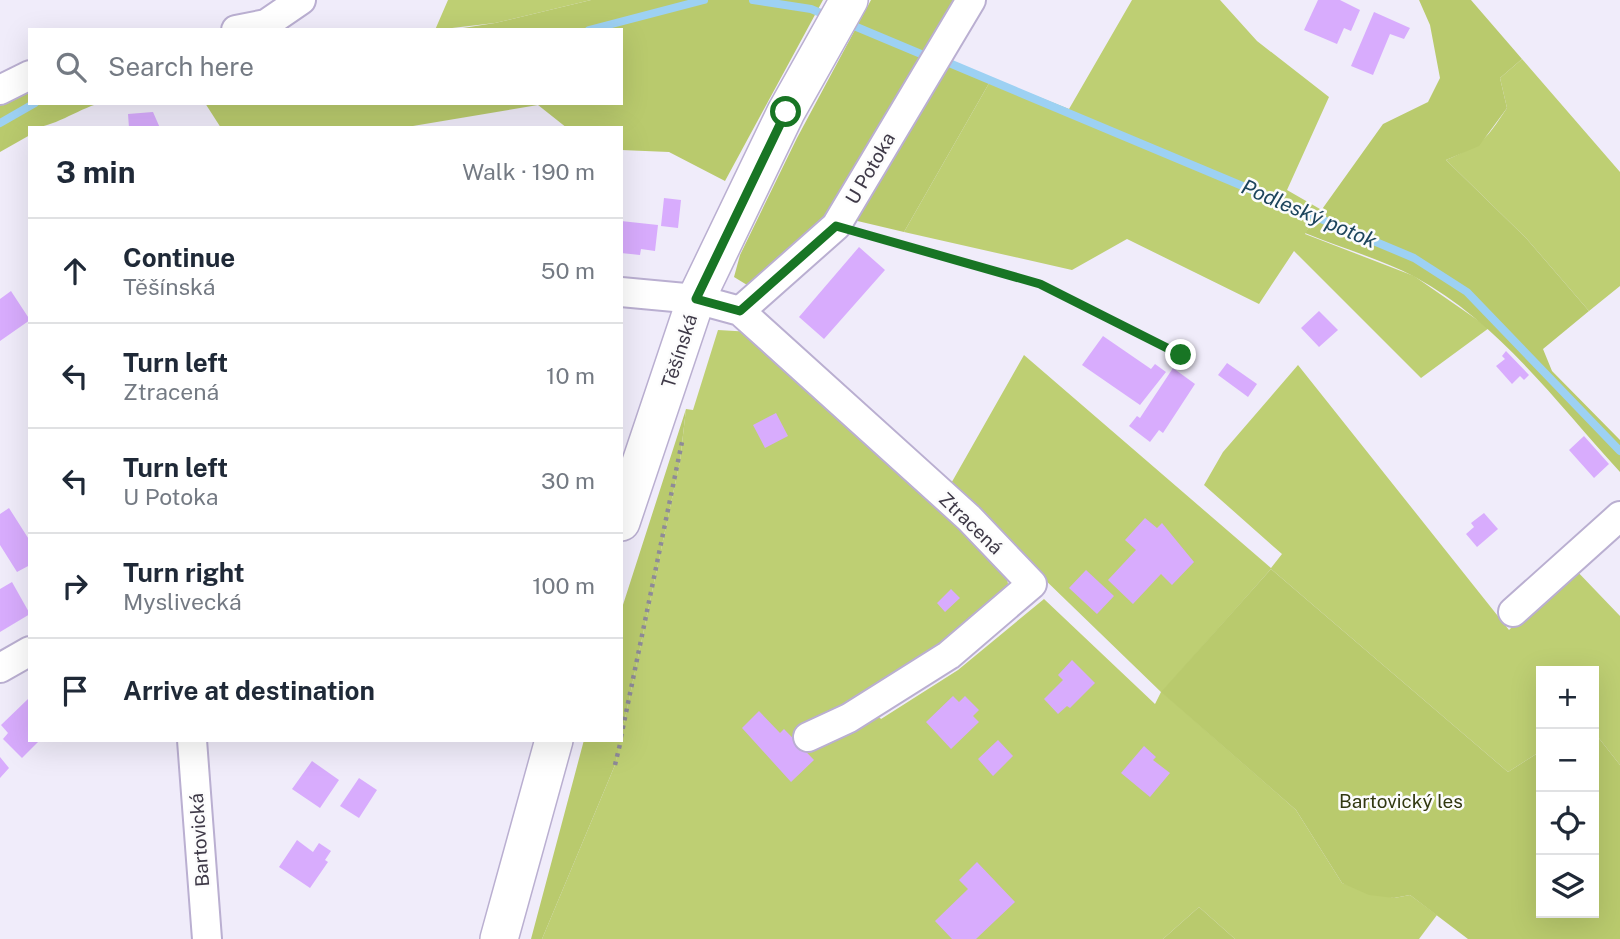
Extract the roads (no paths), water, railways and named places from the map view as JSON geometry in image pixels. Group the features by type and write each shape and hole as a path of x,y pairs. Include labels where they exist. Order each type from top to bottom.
{"main road":[{"name":"Těšínská","path":"623,516 696,299 786,112 849,0"},
{"path":"499,939 553,742"}],"street":[{"path":"246,28 266,24 301,0"},
{"name":"U Potoka","path":"740,311 836,226 971,0"},
{"path":"0,90 28,76"},
{"path":"623,292 696,299"},
{"name":"Ztracená","path":"696,299 740,311 969,518 1032,584 949,655 849,718 808,737"},
{"path":"1513,612 1620,516"},
{"path":"0,668 28,652"},
{"name":"Bartovická","path":"192,742 207,939"}],"waterway":[{"name":"Podleský potok","path":"597,28 704,0"},
{"name":"Podleský potok","path":"753,0 811,9 828,16"},
{"name":"Podleský potok","path":"847,23 921,54"},
{"name":"Podleský potok","path":"942,60 1414,258 1467,292 1620,451"},
{"name":"Podleský potok","path":"0,123 32,105"}],"park label":[{"name":"Bartovický les","path":"1401,801"}]}
